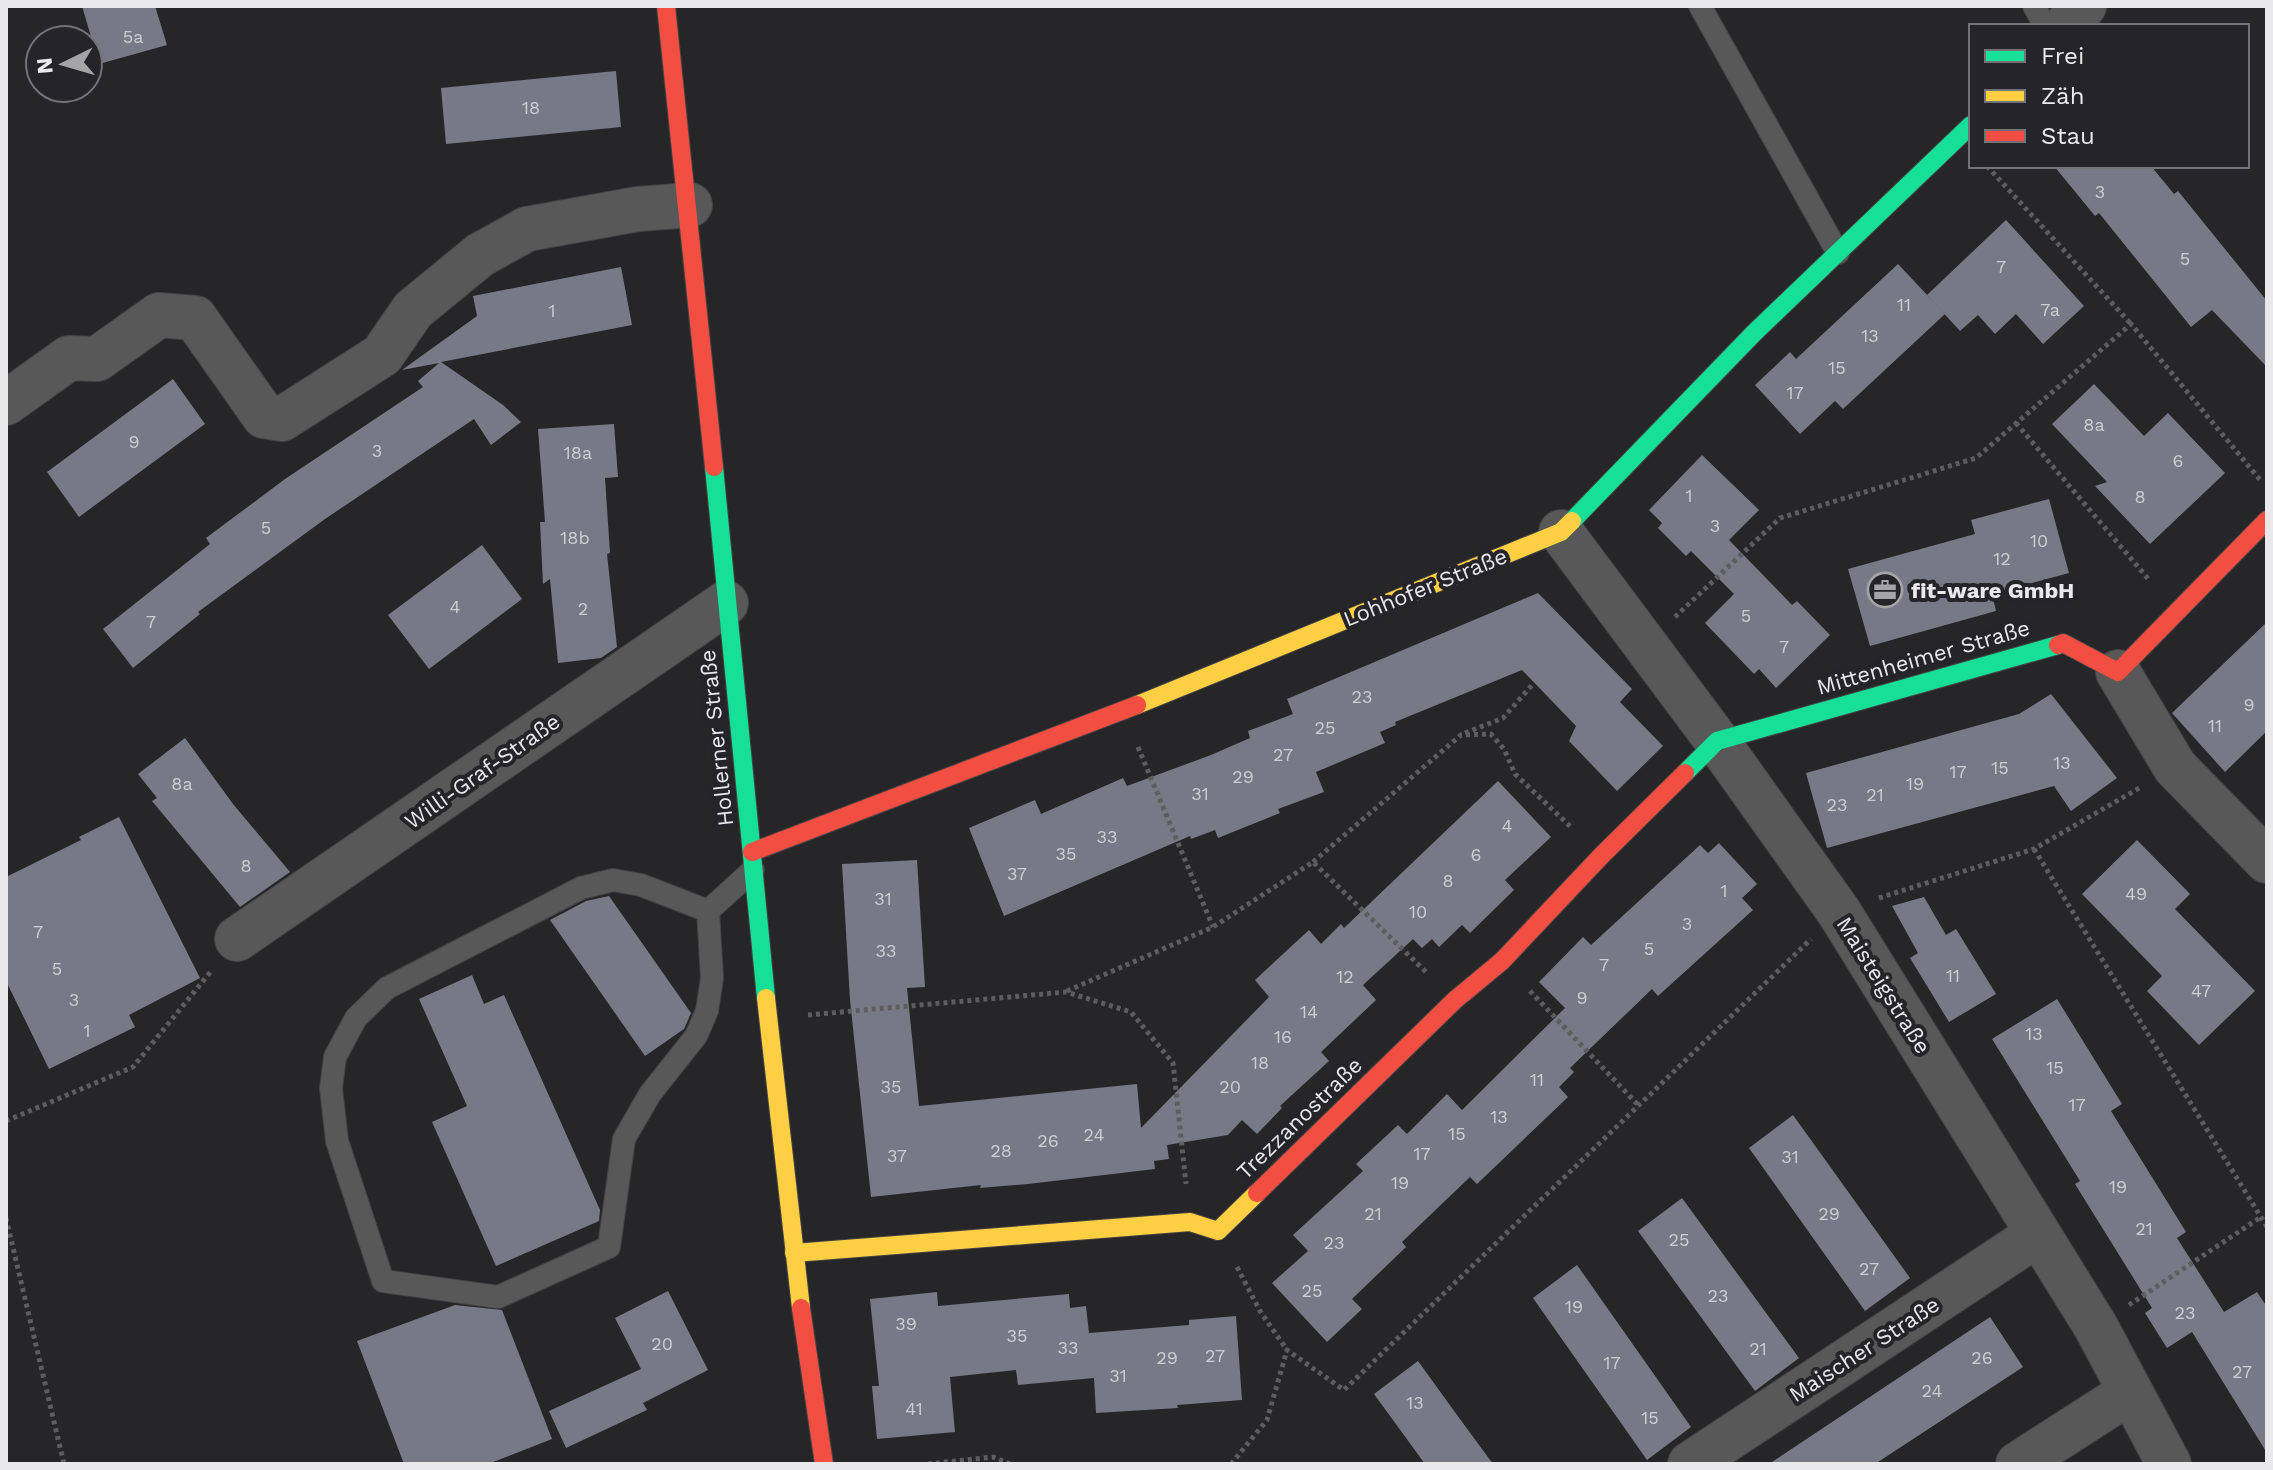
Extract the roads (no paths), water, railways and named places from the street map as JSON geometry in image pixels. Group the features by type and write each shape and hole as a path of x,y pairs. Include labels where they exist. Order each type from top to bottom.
{"street":[{"name":"Hollerner Straße","path":"666,6 690,205 767,1019 794,1253 824,1464"},
{"path":"2068,24 2084,6"},
{"name":"Lohhofer Straße","path":"752,861 1561,532 1754,333 1969,127"},
{"path":"6,403 69,358 97,359 159,315 195,318 264,416 282,419 382,355 413,310 480,255 527,229 638,209 690,205"},
{"path":"2267,520 2118,672 2175,767 2267,861"},
{"name":"Maisteigstraße","path":"1561,532 1717,741 1839,912 2096,1327 2169,1464"},
{"name":"Willi-Graf-Straße","path":"237,939 726,603"},
{"name":"Mittenheimer Straße","path":"1717,741 2063,643 2118,672"},
{"name":"Trezzanostraße","path":"794,1253 1190,1222 1218,1231 1455,1000 1502,961 1602,855 1717,741"},
{"name":"Maischer Straße","path":"1690,1464 2038,1234"},
{"path":"2018,1464 2130,1392"}],"lane":[{"path":"1700,6 1838,253"},
{"path":"2034,6 2044,24"},
{"path":"708,911 641,885 613,880 581,888 387,988 356,1018 335,1057 331,1088 337,1141 383,1281 498,1297 609,1247 624,1139 650,1094 696,1036 707,1011 712,978 708,911 752,861"}],"place":[{"name":"fit-ware GmbH","path":"1885,590"}]}
